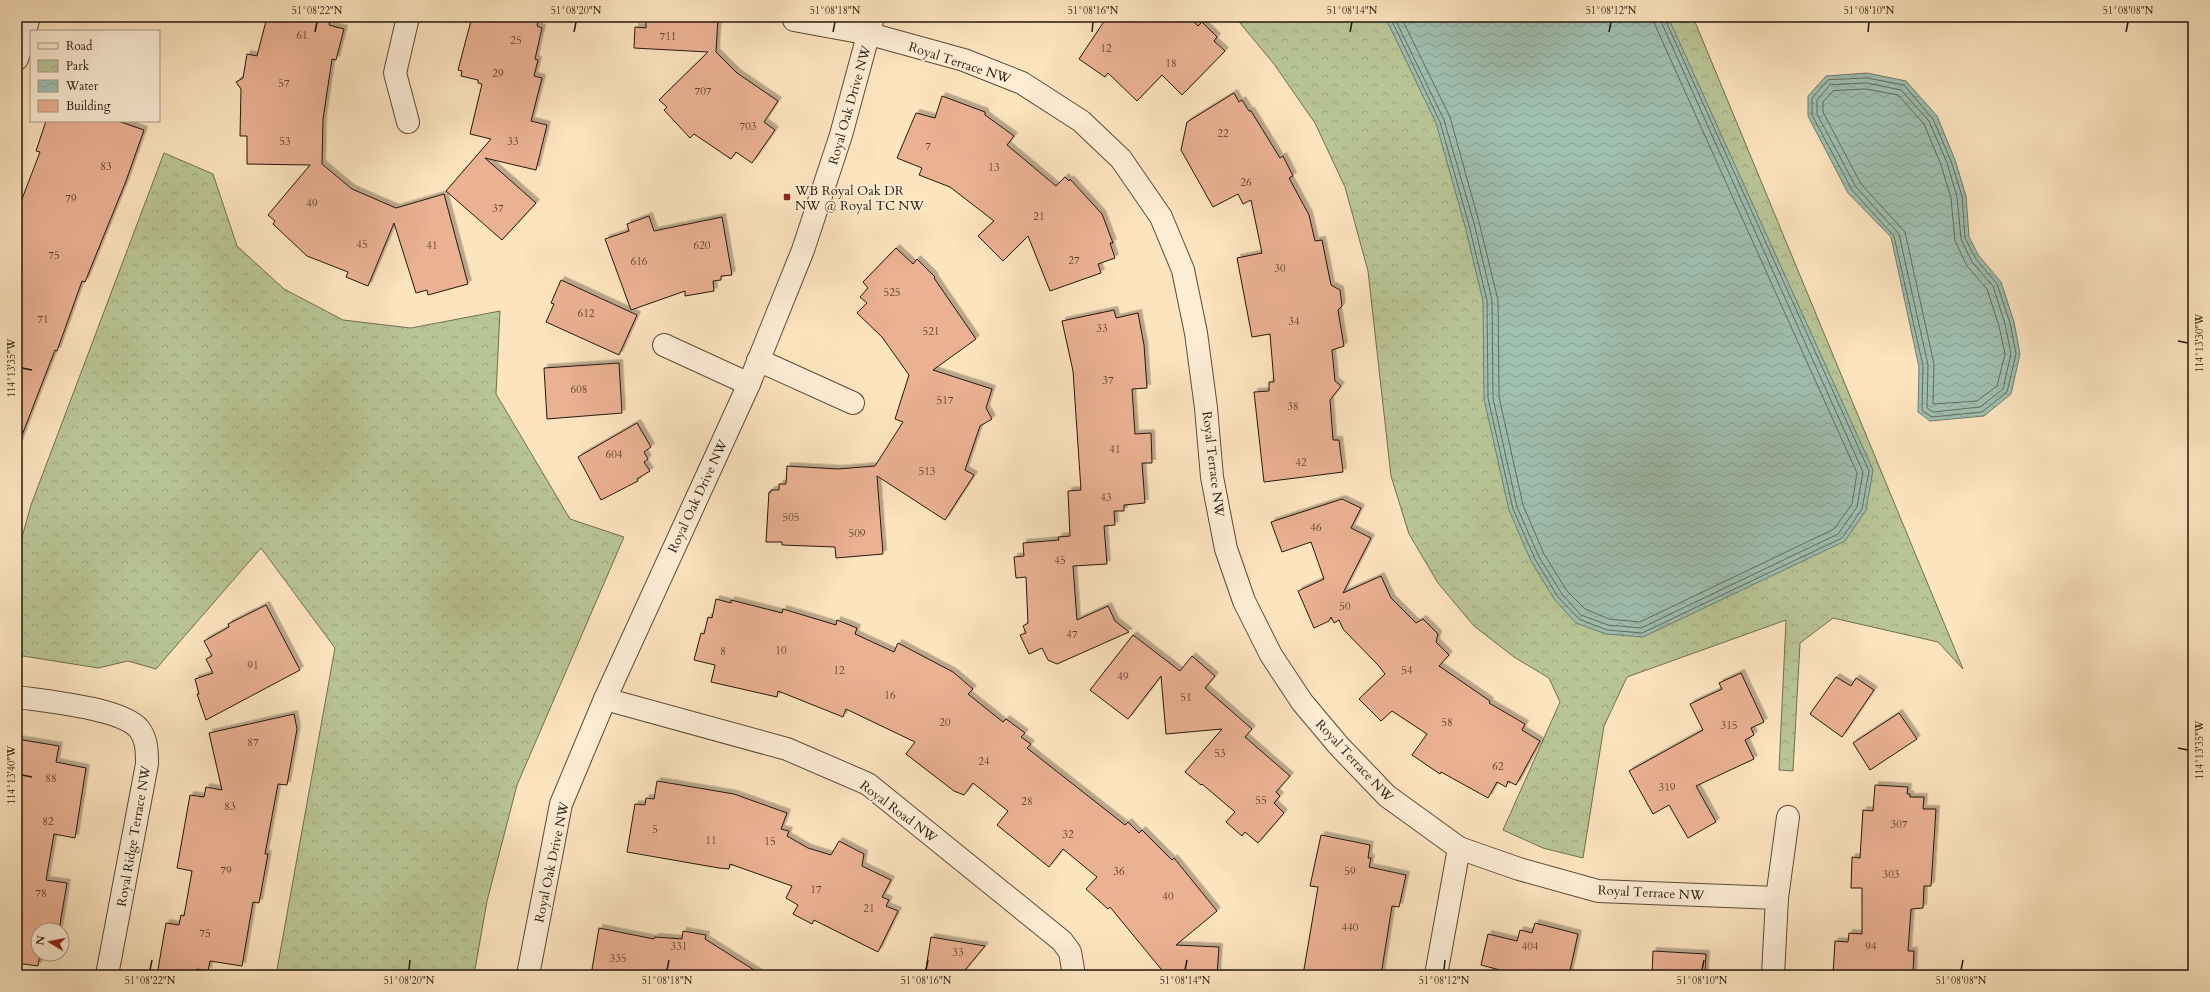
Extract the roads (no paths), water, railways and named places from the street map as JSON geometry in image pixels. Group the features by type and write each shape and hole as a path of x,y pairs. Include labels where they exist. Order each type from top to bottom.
{"street":[{"path":"17,59 29,17"},
{"path":"408,17 396,73 408,122"},
{"name":"Royal Terrace NW","path":"794,20 871,25 1022,83 1081,121 1121,159 1161,217 1183,270 1196,333 1214,484 1226,549 1244,601 1271,655 1302,702 1339,746 1387,796 1459,848 1519,869 1598,891 1777,898"},
{"name":"Royal Oak Drive NW","path":"528,975 561,804 605,699 748,384 805,242 841,135 871,25"},
{"path":"664,345 748,384"},
{"path":"758,360 853,403"},
{"name":"Royal Ridge Terrace NW","path":"17,697 104,711 124,719 138,728 146,744 147,764 140,792 107,975"},
{"name":"Royal Road NW","path":"605,699 787,748 868,784 1062,941 1070,952 1074,975"},
{"path":"1773,975 1777,898 1788,817"},
{"path":"1436,975 1459,848"}],"water":[{"path":"1383,17 1668,17 1873,470 1866,510 1845,541 1643,637 1606,634 1576,623 1555,600 1531,561 1509,510 1484,399 1483,301 1465,226 1436,123 1390,27"},
{"path":"1867,73 1906,81 1937,116 1955,160 1966,196 1969,237 1979,256 2001,282 2014,322 2020,354 2011,394 1984,416 1930,421 1918,412 1919,367 1891,237 1848,193 1808,116 1808,96 1826,76"}],"place":[{"name":"WB Royal Oak DR NW @ Royal TC NW","path":"787,197"}]}
